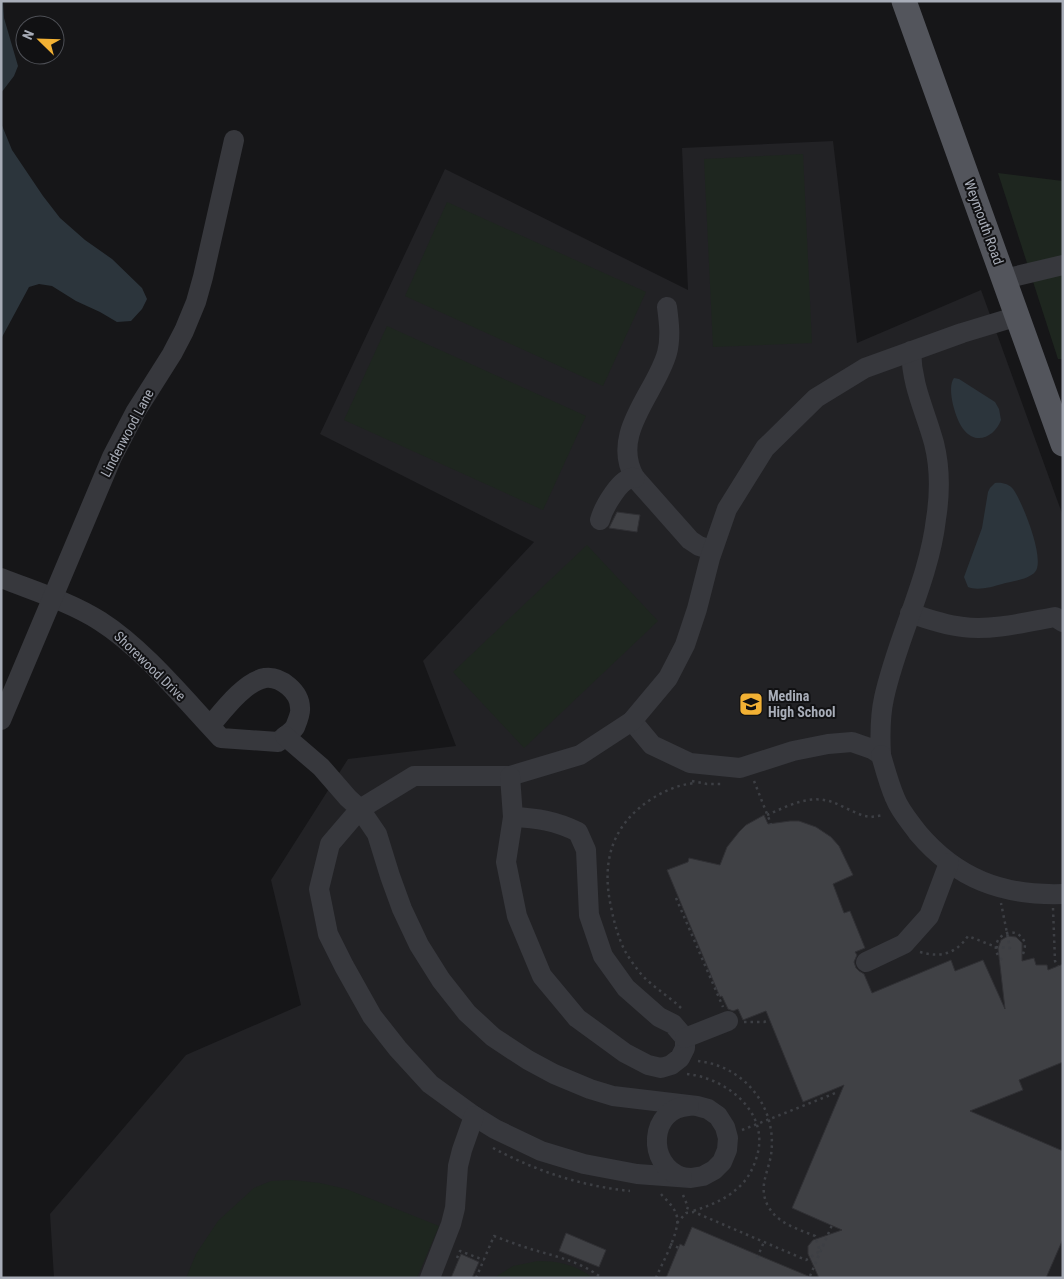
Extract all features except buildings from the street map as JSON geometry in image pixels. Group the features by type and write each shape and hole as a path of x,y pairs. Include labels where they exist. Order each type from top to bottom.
{"main road":[{"name":"Weymouth Road","path":"904,1 1063,444"}],"street":[{"name":"Lindenwood Lane","path":"1,720 112,457 136,411 172,354 196,302 204,277 234,140"},
{"path":"1004,279 1063,265"},
{"path":"667,307 669,339 667,353 639,409 628,444 629,467 635,478 690,540 699,546 712,550"},
{"path":"210,726 232,699 246,688 264,678 277,679 288,685 297,696 300,709 294,728 285,736 321,767 360,809 377,834 393,884 419,945 441,980 468,1014 493,1037 536,1064 590,1090 613,1096 697,1106 708,1109 718,1116 725,1126 728,1138 727,1150 722,1162 714,1170 687,1187 637,1174 584,1164 541,1151 495,1129 430,1084 398,1049 372,1016 328,934 319,889 330,844 360,809 414,776 510,776 580,755 632,721 668,678 684,645 697,609 712,550 727,509 765,448 816,398 865,368 962,333 1018,316"},
{"path":"911,351 911,369 915,388 934,445 939,493 931,546 884,699 880,728 881,755 895,800 919,834 949,864 971,878 998,888 1030,894 1063,894"},
{"path":"600,520 605,505 626,478 635,478"},
{"name":"Shorewood Drive","path":"1,578 78,609 119,634 137,650 221,738 278,742 285,736"},
{"path":"910,613 964,627 981,628 1055,618 1063,622"},
{"path":"632,721 652,745 690,763 740,768 793,751 828,744 852,742 872,749 881,755"},
{"path":"510,776 513,817 506,862 517,916 542,976 577,1018 625,1053 648,1065 661,1068 671,1065 680,1058 685,1038 673,1024 659,1017 626,988 603,956 589,915 586,850 578,832 559,823 533,818 513,817"},
{"path":"866,962 904,944 929,916 949,864"},
{"path":"685,1038 728,1021"},
{"path":"687,1187 680,1176 669,1170 661,1161 656,1139 659,1128 665,1118 685,1106 697,1106"},
{"path":"430,1278 451,1224 456,1198 458,1166 474,1116"}],"path":[{"path":"746,782 754,779 771,824"},
{"path":"689,780 703,783"},
{"path":"682,1010 648,980 626,952 613,919 607,887 607,865 613,843 620,830 630,817 646,803 671,788 703,783 722,784"},
{"path":"767,815 799,802 818,799 832,802 871,817 886,814"},
{"path":"676,898 728,1021 764,1022 769,1020"},
{"path":"920,952 939,956 948,953 956,949 968,936 996,947 1010,948 1000,899 1008,901"},
{"path":"1045,907 1053,906 1055,961 1058,966"},
{"path":"1002,960 997,953 996,947 998,940 1007,933 1014,933 1022,939 1025,948 1023,954"},
{"path":"693,1060 722,1066 738,1075 763,1104 769,1119 772,1139 771,1155 763,1186 764,1197 777,1218 786,1224 815,1236 820,1251"},
{"path":"742,1130 838,1092"},
{"path":"656,1278 677,1223 686,1213 688,1207 687,1187"},
{"path":"661,1194 675,1210 677,1223"},
{"path":"686,1213 694,1212 806,1260 820,1251"},
{"path":"810,1276 832,1225"},
{"path":"476,1278 494,1236 532,1250 574,1262 602,1278"},
{"path":"757,1258 764,1242"},
{"path":"670,1244 679,1248"},
{"path":"456,1260 460,1251 484,1260"}],"shaded area":[{"path":"1,1 3,2 4,18 15,56 15,65 18,66 14,76 1,93"},
{"path":"1,123 12,150 60,218 85,240 112,259 142,288 147,299 142,309 131,321 117,322 52,286 39,284 29,287 1,339"},
{"name":"Medina High School","path":"833,141 857,343 981,290 1063,516 1063,1278 54,1278 50,1214 186,1055 301,1005 271,880 348,759 456,746 423,661 534,542 320,434 445,169 688,290 682,148"},
{"path":"803,154 812,343 713,347 704,159"},
{"path":"998,173 1063,181 1063,359 1058,359"},
{"path":"447,202 646,292 603,386 405,296"},
{"path":"387,326 586,416 543,510 344,420"},
{"path":"954,378 959,379 995,402 999,409 1001,420 995,431 980,438 969,435 964,430 955,412 951,389"},
{"path":"995,483 1003,483 1009,486 1017,496 1032,530 1038,565 1032,575 1024,579 980,589 972,588 968,587 964,577 982,528 988,492"},
{"path":"587,545 658,621 524,748 453,672"},
{"path":"292,1180 320,1183 346,1189 439,1226 417,1278 186,1278 196,1254 218,1221 254,1188 271,1181"},
{"path":"538,1261 567,1265 593,1278 494,1278 513,1266"}],"place":[{"name":"Medina High School","path":"751,704"}]}
